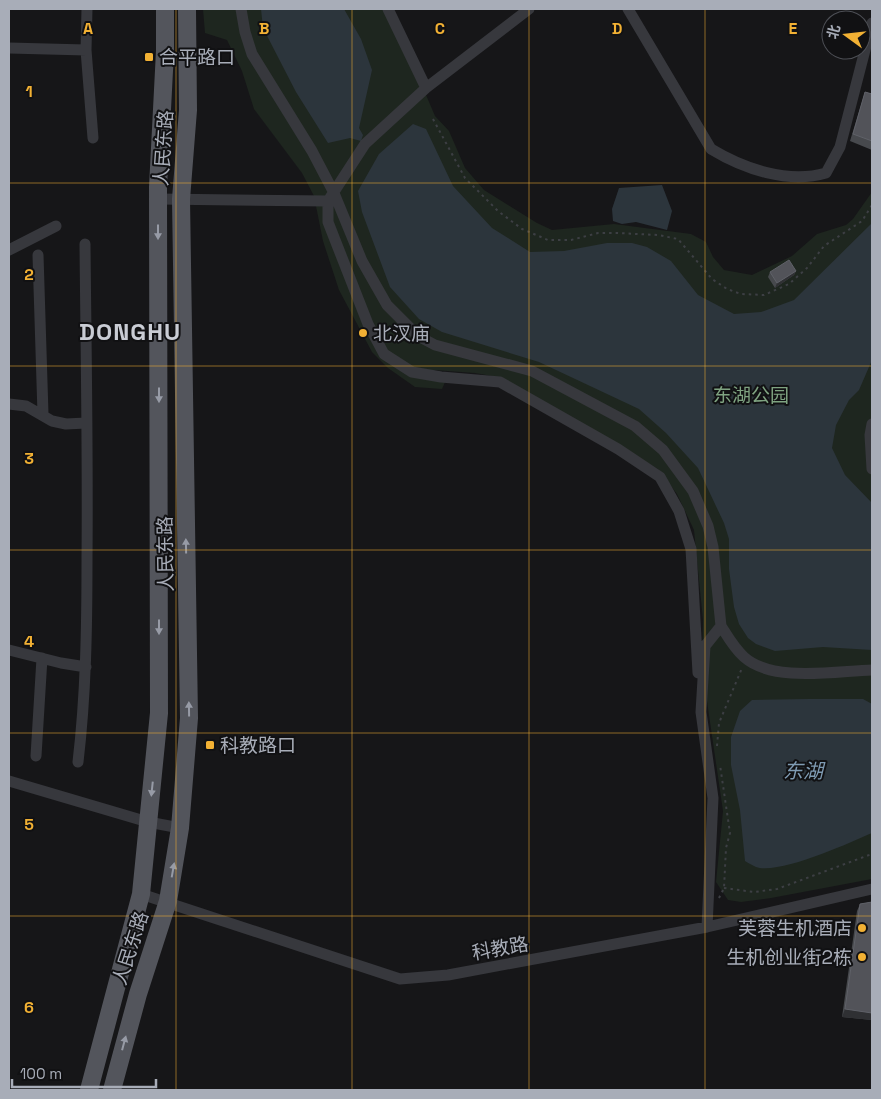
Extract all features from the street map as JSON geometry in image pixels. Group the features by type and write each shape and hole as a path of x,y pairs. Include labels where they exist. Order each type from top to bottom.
{"main road":[{"name":"人民东路","path":"89,1090 141,894 159,713 158,198 165,51 165,9"},
{"name":"人民东路","path":"112,1090 138,994 168,901 180,828 189,718 181,199 188,110 187,9"}],"street":[{"path":"87,9 86,50 93,138"},
{"path":"241,9 245,32 252,54 294,120 362,261 387,304 418,336 435,346 532,372 635,426 663,450 693,491 708,526 713,547 721,626 731,643 745,658 770,671 793,673 872,670"},
{"path":"388,9 426,88"},
{"path":"529,9 426,88 365,144 331,197 328,222 368,324 384,354 412,372 441,377 500,382 618,449 660,478 679,511 691,549 701,712 713,798 707,927"},
{"path":"628,9 711,149 732,162 787,177 813,176 826,173 840,147 872,23"},
{"path":"9,48 86,50"},
{"path":"158,198 331,197"},
{"path":"9,250 56,226"},
{"path":"78,762 86,667 88,496 85,244"},
{"path":"38,255 43,414"},
{"path":"9,404 26,406 43,414 52,421 66,424 86,423"},
{"path":"872,424 870,435 872,469"},
{"path":"701,712 705,646 721,626"},
{"path":"9,650 86,667"},
{"path":"36,756 42,658"},
{"path":"9,781 148,822 180,828"},
{"name":"科教路","path":"141,894 168,901 400,979 448,975 707,927 872,889"}],"path":[{"path":"433,119 465,178 498,211 522,229 548,240 571,240 598,233 658,235 678,239 712,279 727,289 741,294 764,295 789,284 807,268 824,246 862,221 872,205"},
{"path":"717,747 719,723 745,658"},
{"path":"716,902 724,888 724,863 730,833 720,763"},
{"path":"724,888 754,892 777,889 872,854"}],"green space":[{"name":"东湖公园","path":"203,9 387,9 435,116 449,131 465,168 484,190 537,223 552,230 614,224 691,234 706,242 713,257 724,270 752,275 792,256 817,234 846,225 853,219 872,192 872,879 771,898 741,902 728,900 716,882 723,811 702,667 703,620 694,530 677,494 658,469 503,378 475,373 434,370 445,382 442,389 415,387 388,368 372,352 339,290 323,241 314,196 302,173 254,109 242,71 227,40 205,33"}],"water":[{"path":"261,9 344,9 361,39 372,70 359,128 363,135 361,141 350,138 328,143 296,92 263,28"},
{"path":"413,124 426,129 453,186 492,228 530,252 564,251 607,243 632,243 647,247 671,261 698,295 734,314 761,312 794,300 872,223 872,360 859,390 849,400 836,425 832,448 845,475 872,503 872,650 823,647 775,651 756,644 748,638 739,624 734,607 729,569 729,539 724,523 698,468 666,433 639,409 539,362 442,332 419,319 390,287 362,212 358,191 379,154"},
{"path":"662,185 672,211 667,230 636,222 622,224 613,221 612,209 619,188"},
{"name":"东湖","path":"863,699 872,704 872,833 797,862 767,868 756,867 745,861 740,810 731,765 731,737 740,711 752,700"}],"building":[{"path":"865,92 872,94 872,141 853,134"},
{"path":"789,260 796,271 777,283 770,272"},
{"name":"生机创业街2栋","path":"872,902 872,1013 845,1009 860,904"}],"place":[{"name":"合平路口","path":"149,57"},
{"name":"北汊庙","path":"363,333"},
{"name":"科教路口","path":"210,745"},
{"name":"芙蓉生机酒店","path":"862,928"},
{"name":"生机创业街2栋","path":"862,957"}],"district":[{"name":"DONGHU","path":"130,332"}]}
